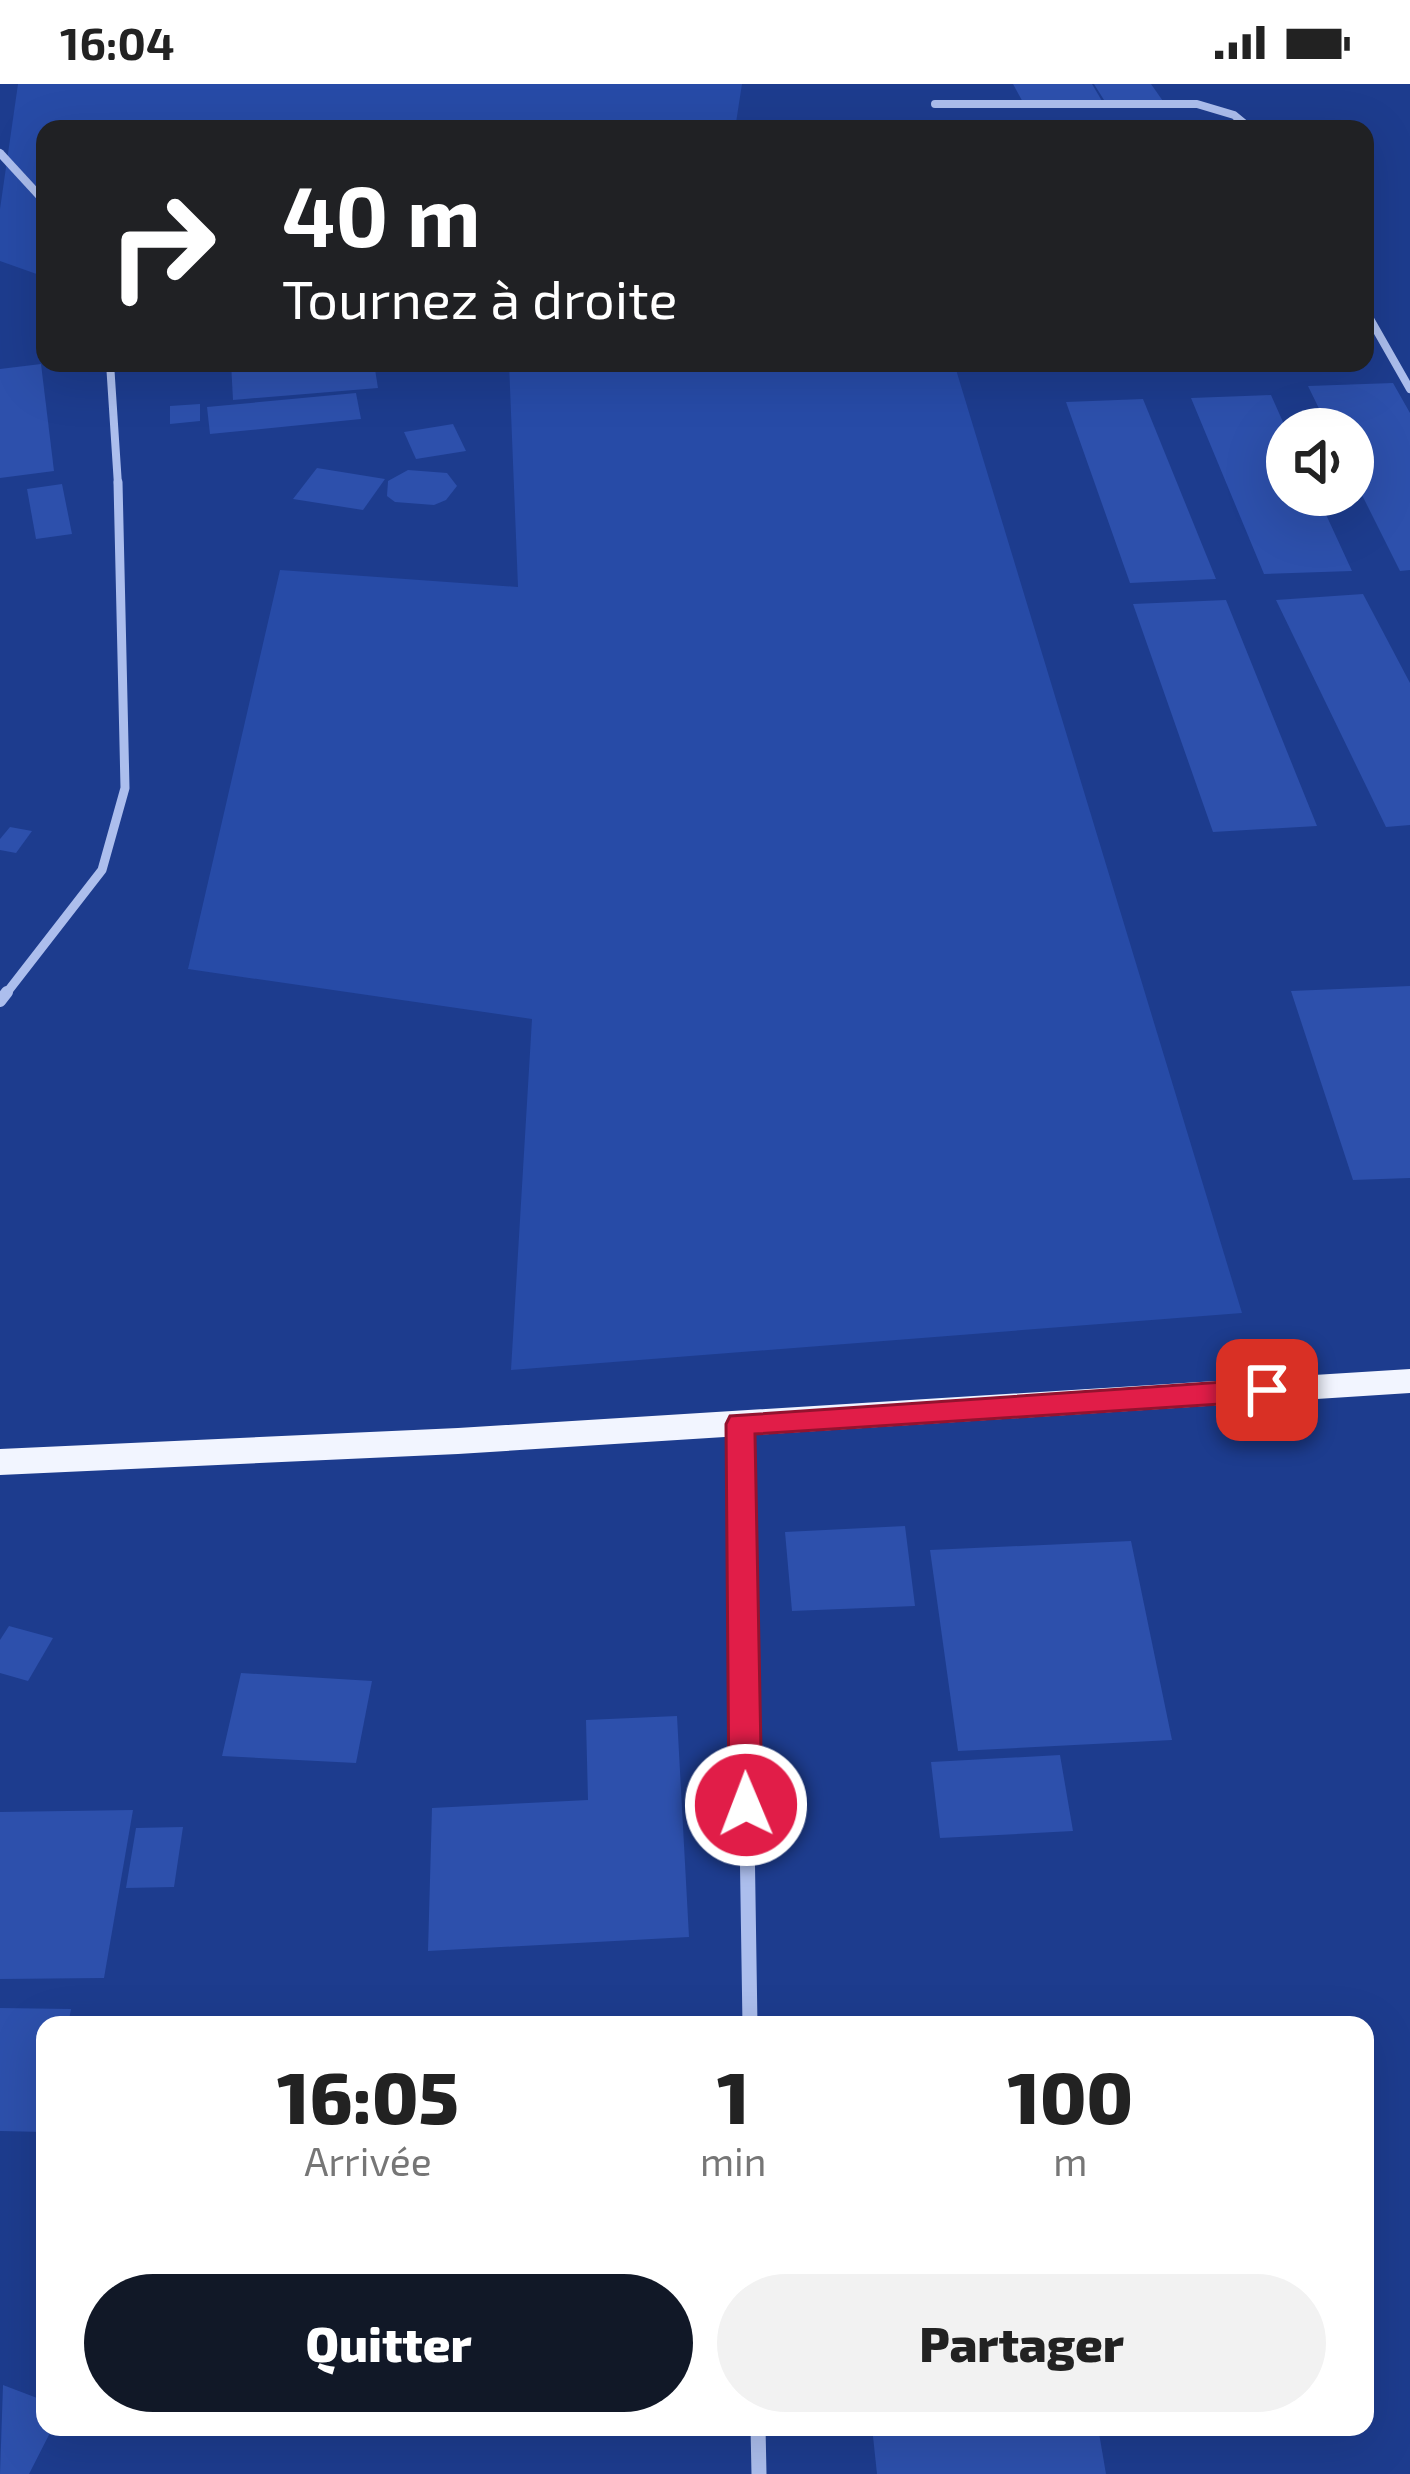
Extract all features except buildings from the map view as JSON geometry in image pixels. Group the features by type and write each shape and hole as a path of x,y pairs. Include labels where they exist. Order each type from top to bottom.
{"main road":[{"path":"0,1462 740,1424 1410,1381"}],"street":[{"path":"935,104 1177,102 1240,120"},
{"path":"0,153 36,192"},
{"path":"1374,326 1410,388"},
{"path":"0,1001 102,870 125,788 120,516 111,372"},
{"path":"740,1424 750,2016"},
{"path":"758,2436 759,2474"}],"shaded area":[{"path":"18,84 742,84 736,120 36,120 36,274 0,261 0,209"},
{"path":"509,372 957,372 1242,1313 511,1370 532,1019 188,969 280,570 518,587"}],"route":[{"path":"746,1805 740,1424 1267,1390"}]}
